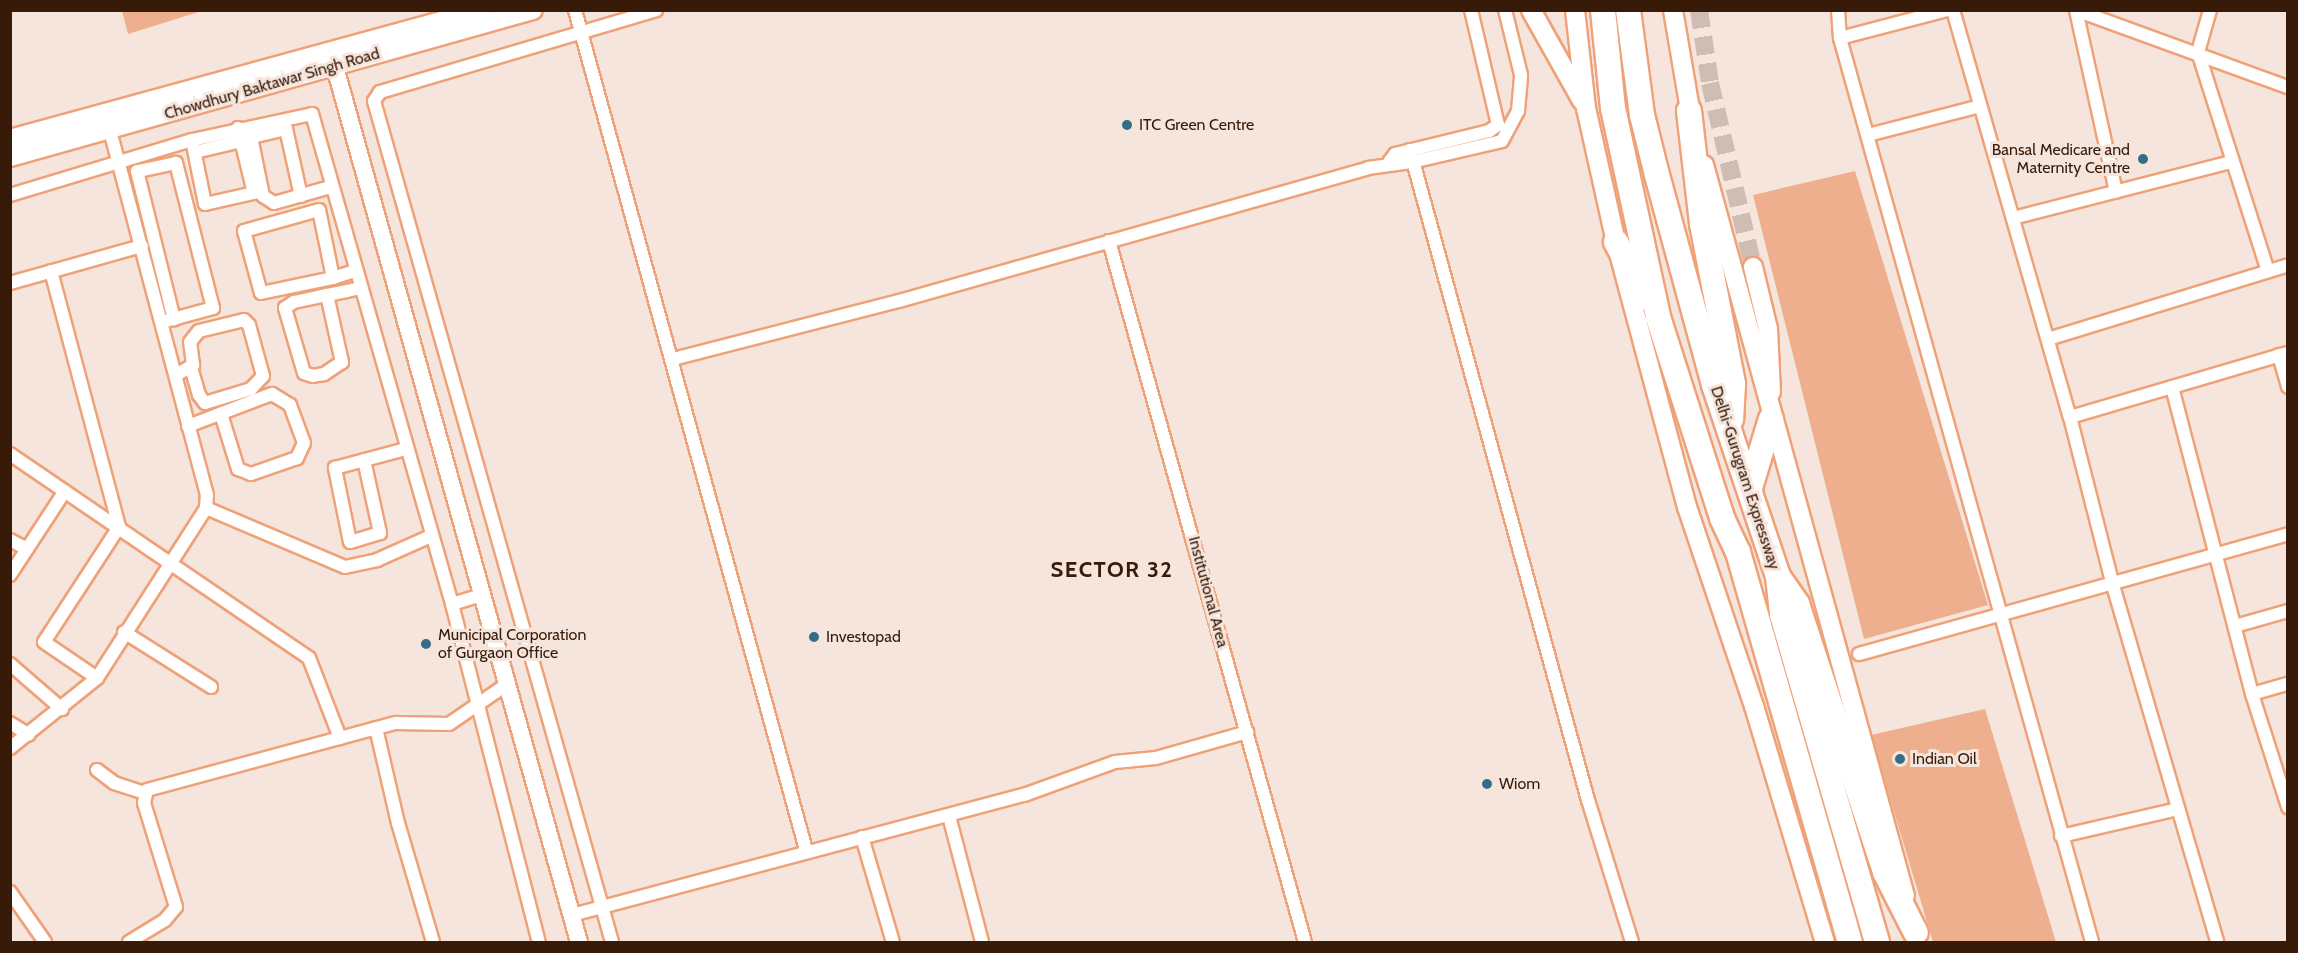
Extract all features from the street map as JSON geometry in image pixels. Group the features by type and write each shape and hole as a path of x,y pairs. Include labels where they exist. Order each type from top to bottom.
{"highway":[{"name":"Delhi-Gurugram Expressway","path":"1603,10 1613,108 1658,317 1722,518 1738,552 1850,942"},
{"name":"Delhi-Gurugram Expressway","path":"1628,10 1642,115 1714,385 1730,424 1778,576 1782,615 1877,942"},
{"path":"1689,111 1702,224 1733,384 1730,424"},
{"path":"1616,242 1658,317"},
{"path":"1750,488 1772,419"},
{"path":"1778,576 1797,604 1885,872 1917,938"}],"main road":[{"name":"Chowdhury Baktawar Singh Road","path":"13,149 482,10"},
{"name":"Chowdhury Baktawar Singh Road","path":"13,149 110,130 533,10"},
{"path":"1531,10 1586,108"},
{"path":"1575,10 1586,108 1616,242 1687,507 1754,706 1824,942"},
{"path":"1672,10 1689,111 1772,419 1917,938"},
{"path":"1753,267 1768,329 1772,419"}],"street":[{"path":"575,10 648,279 673,359 806,850"},
{"path":"612,942 374,101 380,92 656,10"},
{"path":"1411,156 1489,131 1498,125 1471,10"},
{"path":"673,359 1109,241 1389,162 1395,154 1411,156 1502,141 1518,111 1521,75 1505,10"},
{"path":"1838,10 1840,38 1998,612 2092,942"},
{"path":"1840,38 1947,10"},
{"path":"1953,10 2070,417 2112,582 2217,942"},
{"path":"2076,10 2198,52 2287,89"},
{"path":"2076,10 2116,192"},
{"path":"2210,10 2198,52 2231,162 2268,271"},
{"path":"334,66 579,942"},
{"path":"1868,135 1980,106"},
{"path":"10,195 119,161 193,146 312,114 330,187 452,604 539,942"},
{"path":"245,133 286,129 301,196"},
{"path":"110,130 142,246 168,321"},
{"path":"193,146 205,204 254,193 245,133"},
{"path":"245,133 263,196 274,203 330,187"},
{"path":"1411,156 1478,390 1588,800 1632,942"},
{"path":"2013,218 2231,162"},
{"path":"10,748 62,709 97,678 168,561 206,508 207,495 176,375 168,321 137,171 176,163 213,308 168,321"},
{"path":"333,278 319,210 244,231 261,292 333,278 355,271"},
{"name":"Institutional Area","path":"1109,241 1305,942"},
{"path":"10,283 142,246"},
{"path":"2048,339 2288,265"},
{"path":"51,271 118,528 44,642 97,678"},
{"path":"327,295 342,362 324,374 313,376 304,373 285,308 327,295 360,288"},
{"path":"244,320 249,324 263,376 251,389 205,402 199,395 191,367 194,335 244,320"},
{"path":"2070,417 2283,354 2288,387"},
{"path":"176,375 191,367"},
{"path":"2172,387 2252,694 2283,779 2288,807"},
{"path":"188,426 272,394 290,405 304,443 297,458 251,474 238,469 221,414"},
{"path":"364,460 380,533 350,542 335,468 364,460 406,449"},
{"path":"10,454 309,658 340,738"},
{"path":"10,575 65,491"},
{"path":"206,508 345,567 378,560 431,536"},
{"path":"1859,654 1998,612 2288,534"},
{"path":"10,540 27,549"},
{"path":"452,604 481,595"},
{"path":"2235,626 2288,611"},
{"path":"124,632 212,687"},
{"path":"10,664 62,709"},
{"path":"2252,694 2288,684"},
{"path":"96,770 114,783 144,793 376,728 406,723 449,724 506,685"},
{"path":"10,723 28,735"},
{"path":"376,728 398,824 434,942"},
{"path":"572,915 806,850 949,816 1033,792 1115,762 1156,758 1247,732"},
{"path":"131,942 165,920 176,907 144,803 144,793"},
{"path":"2061,836 2178,809"},
{"path":"949,816 982,942"},
{"path":"862,837 893,942"},
{"path":"10,892 45,942"}],"shaded area":[{"path":"202,10 128,34 122,11"},
{"path":"1855,171 1988,605 1864,639 1753,195"},
{"path":"1985,709 2056,942 1933,942 1871,735"}],"tunnel":[{"path":"1699,10 1710,83 1753,267"}],"place":[{"name":"ITC Green Centre","path":"1127,125"},
{"name":"Bansal Medicare and Maternity Centre","path":"2143,159"},
{"name":"Investopad","path":"814,637"},
{"name":"Municipal Corporation of Gurgaon Office","path":"426,644"},
{"name":"Indian Oil","path":"1900,759"},
{"name":"Wiom","path":"1487,784"}],"district":[{"name":"SECTOR 32","path":"1112,570"}]}
